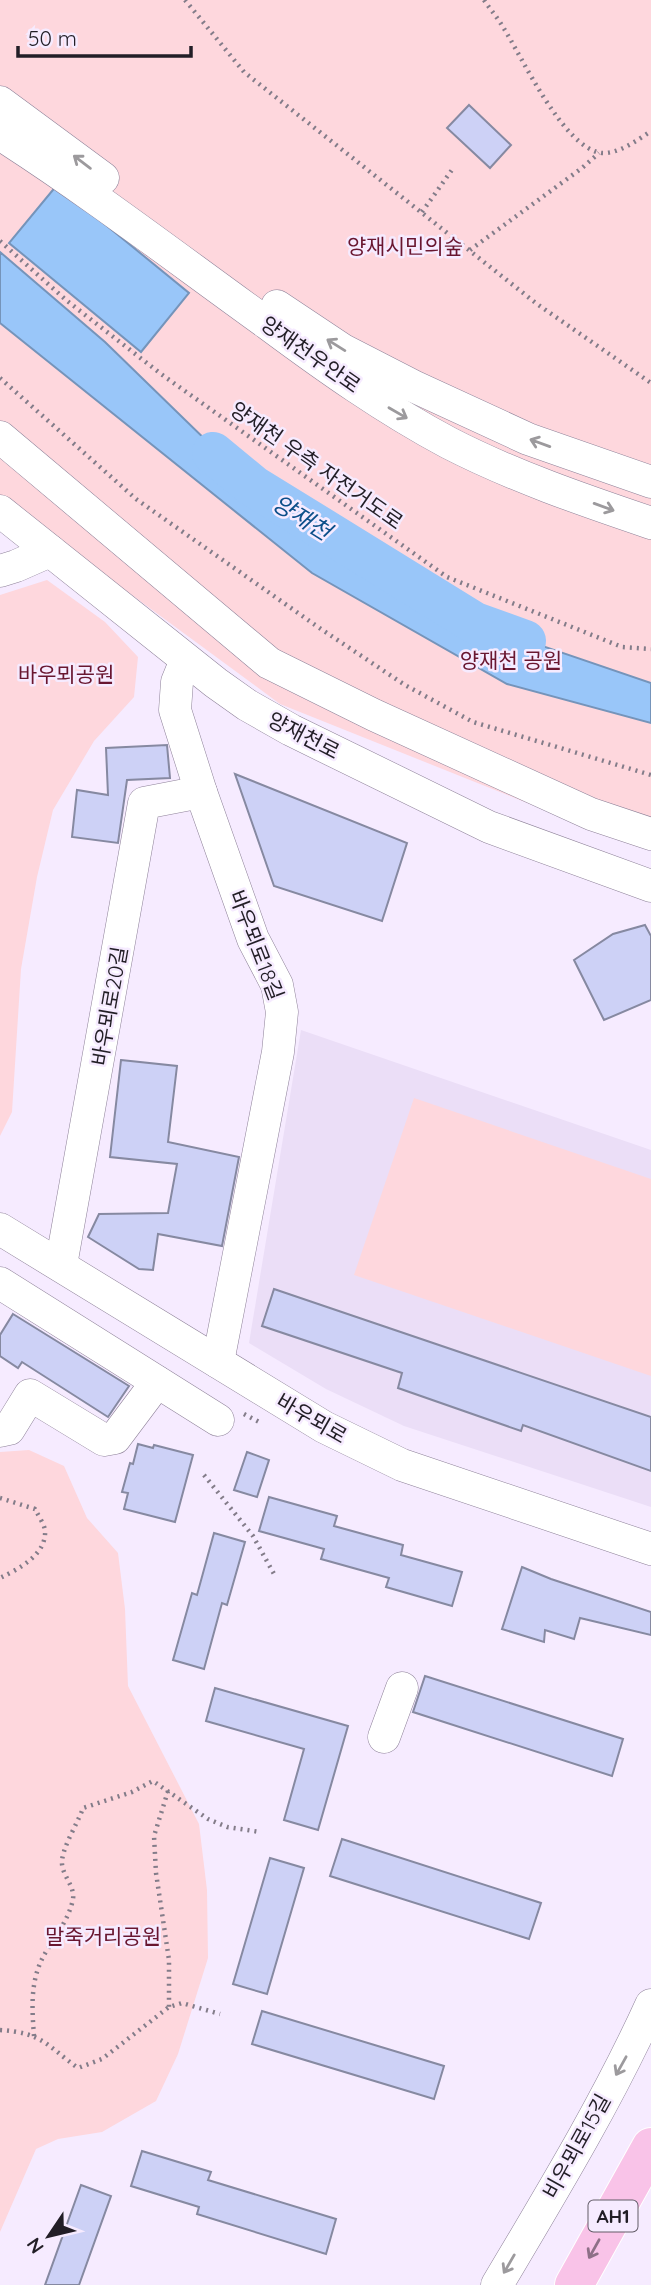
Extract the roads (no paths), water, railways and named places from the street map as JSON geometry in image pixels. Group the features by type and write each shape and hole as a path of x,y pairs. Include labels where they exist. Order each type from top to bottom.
{"highway":[{"name":"AH1","path":"575,2285 651,2147"}],"street":[{"name":"양재천우안로","path":"0,102 381,403 450,443 515,473 651,523"},
{"name":"양재천우안로","path":"0,134 227,284 343,349 413,386 528,439 651,482"},
{"path":"0,437 269,663 374,715 591,814 651,834"},
{"name":"양재천로","path":"0,511 186,660 247,705 291,730 489,827 651,886"},
{"path":"0,571 50,551"},
{"name":"바우뫼로18길","path":"186,660 177,682 176,709 201,792 253,939 277,985 282,1012 278,1052 218,1362"},
{"name":"바우뫼로20길","path":"61,1265 144,803 201,792"},
{"name":"바우뫼로","path":"0,1229 324,1427 402,1465 651,1549"},
{"path":"0,1283 218,1420"},
{"path":"0,1431 9,1429 30,1395 104,1440 115,1438 157,1382"},
{"path":"384,1737 402,1688"},
{"name":"비우뫼로15길","path":"497,2285 636,2038 651,2005"}],"water":[{"path":"57,185 189,293 141,352 9,243"},
{"path":"0,252 105,342 253,486 475,623 651,683 651,723 507,684 312,573 0,323"}],"waterway":[{"name":"양재천","path":"213,453 253,486 475,623 525,641"}],"park label":[{"name":"양재시민의숲","path":"405,246"},
{"name":"양재천 공원","path":"511,660"},
{"name":"바우뫼공원","path":"66,674"},
{"name":"말죽거리공원","path":"103,1936"}]}
